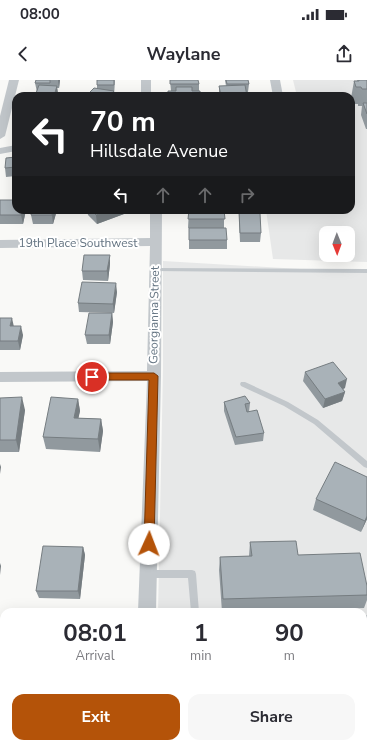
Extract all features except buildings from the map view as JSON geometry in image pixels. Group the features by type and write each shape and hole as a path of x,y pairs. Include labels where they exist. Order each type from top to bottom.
{"street":[{"path":"146,80 146,92"},
{"path":"275,80 277,92"},
{"path":"0,83 14,81 0,136"},
{"path":"0,151 12,149"},
{"name":"Georgianna Street","path":"147,608 154,376 156,214"},
{"name":"19th Place Southwest","path":"0,244 155,242"},
{"path":"0,377 154,376"}],"lane":[{"path":"155,270 367,271"},
{"path":"243,384 286,404 316,422 367,465"},
{"path":"148,574 192,574 195,608"}],"shaded area":[{"path":"293,80 367,80 367,262 355,262 355,226 319,226 319,260 273,259 267,214 355,214 355,92 296,92"},
{"path":"163,261 367,273 367,608 158,608 163,369"}],"route":[{"path":"92,377 154,376 149,544"}]}
